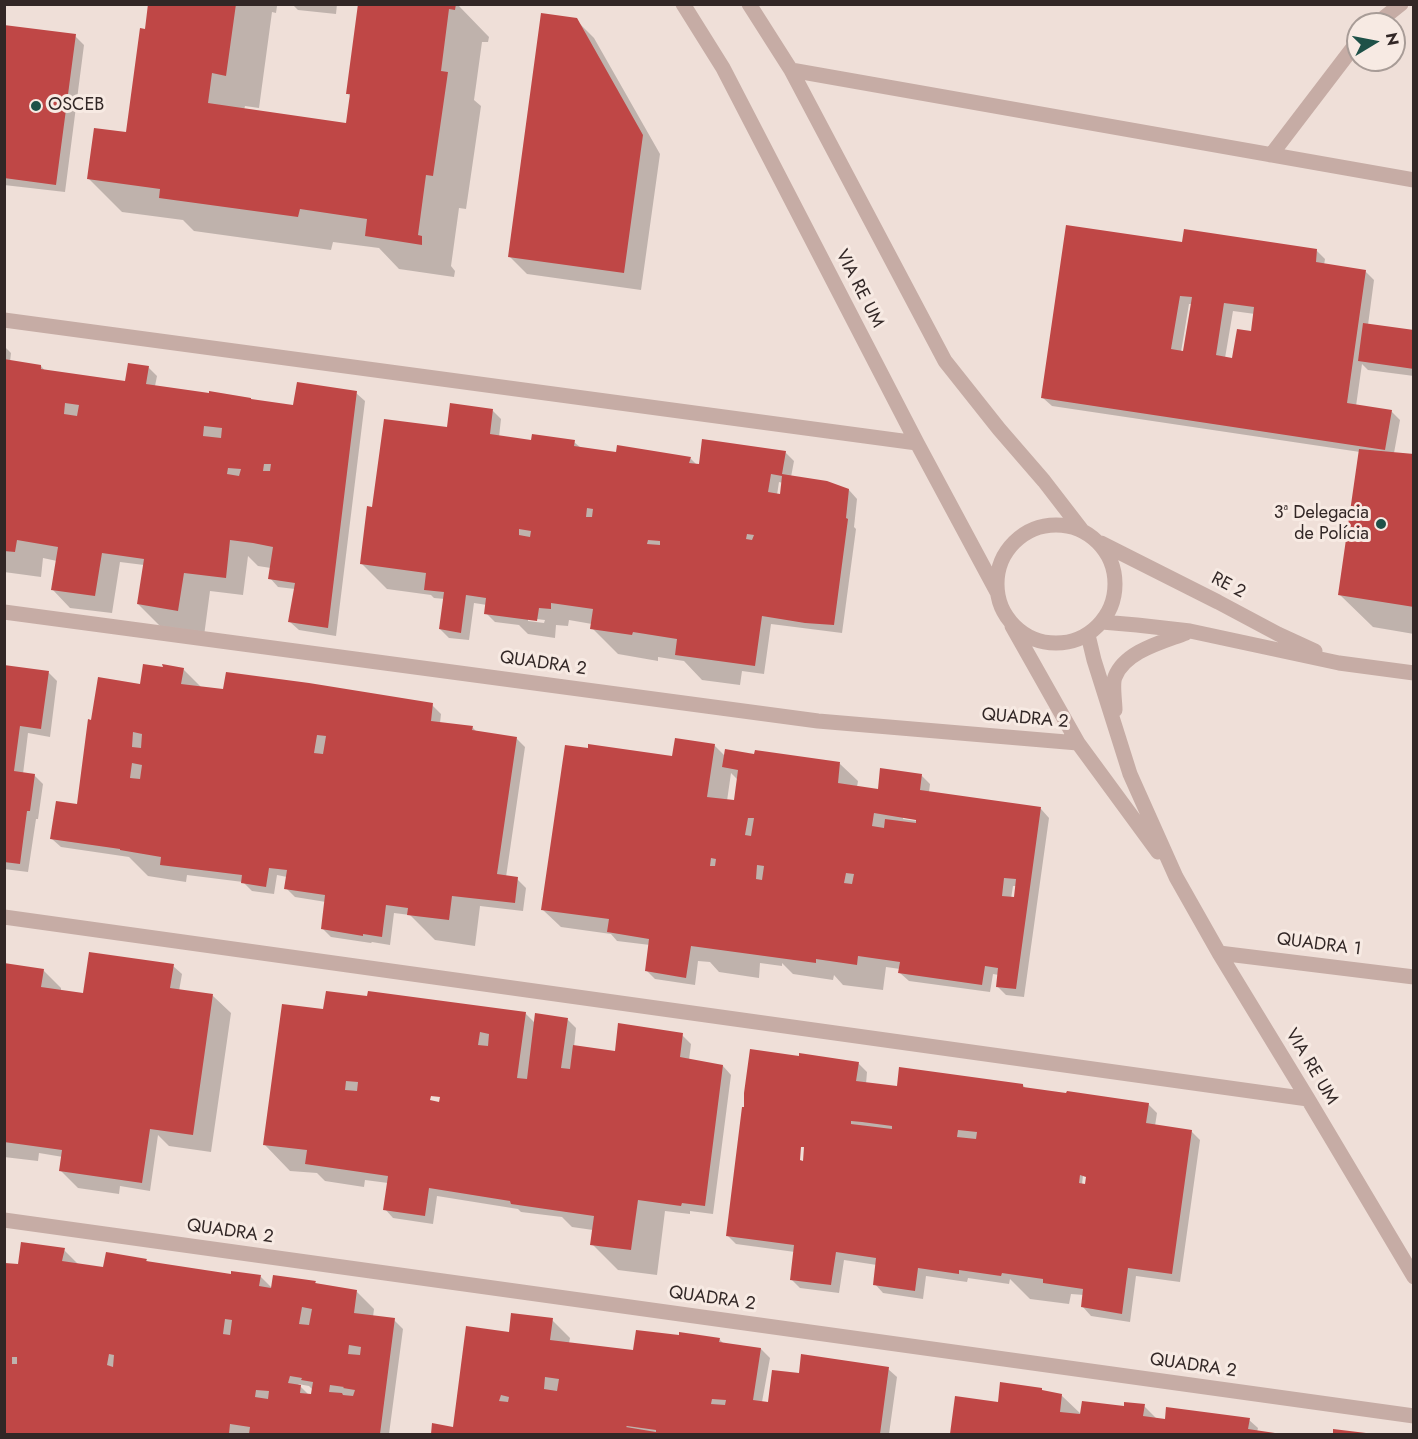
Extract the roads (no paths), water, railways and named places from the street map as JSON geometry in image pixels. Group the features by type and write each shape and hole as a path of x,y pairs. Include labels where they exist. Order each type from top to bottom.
{"street":[{"name":"VIA RE UM","path":"683,4 723,68 917,443 997,592"},
{"path":"749,4 790,70 945,361 1081,528 1099,542 1112,563 1116,588 1111,607 1102,622 1088,635 1071,642 1045,642 1021,632 1004,611 997,592 999,567 1011,545 1031,529 1056,524 1081,528"},
{"path":"1271,155 1346,57"},
{"path":"790,70 1413,180"},
{"path":"4,320 917,443"},
{"name":"RE 2","path":"1099,542 1339,663"},
{"name":"VIA RE UM","path":"1004,611 1077,743 1176,877"},
{"name":"QUADRA 2","path":"4,612 818,721 1077,743"},
{"name":"RE 2","path":"1102,622 1190,631 1339,663 1413,673"},
{"path":"1115,725 1114,678 1127,659 1147,647 1190,631"},
{"name":"VIA RE UM","path":"1088,635 1130,774 1176,877 1413,1277"},
{"path":"4,917 1308,1099"},
{"name":"QUADRA 1","path":"1219,953 1413,977"},
{"name":"QUADRA 2","path":"4,1220 1413,1416"}],"place":[{"name":"OSCEB","path":"36,106"},
{"name":"3ª Delegacia de Polícia","path":"1381,524"}]}
